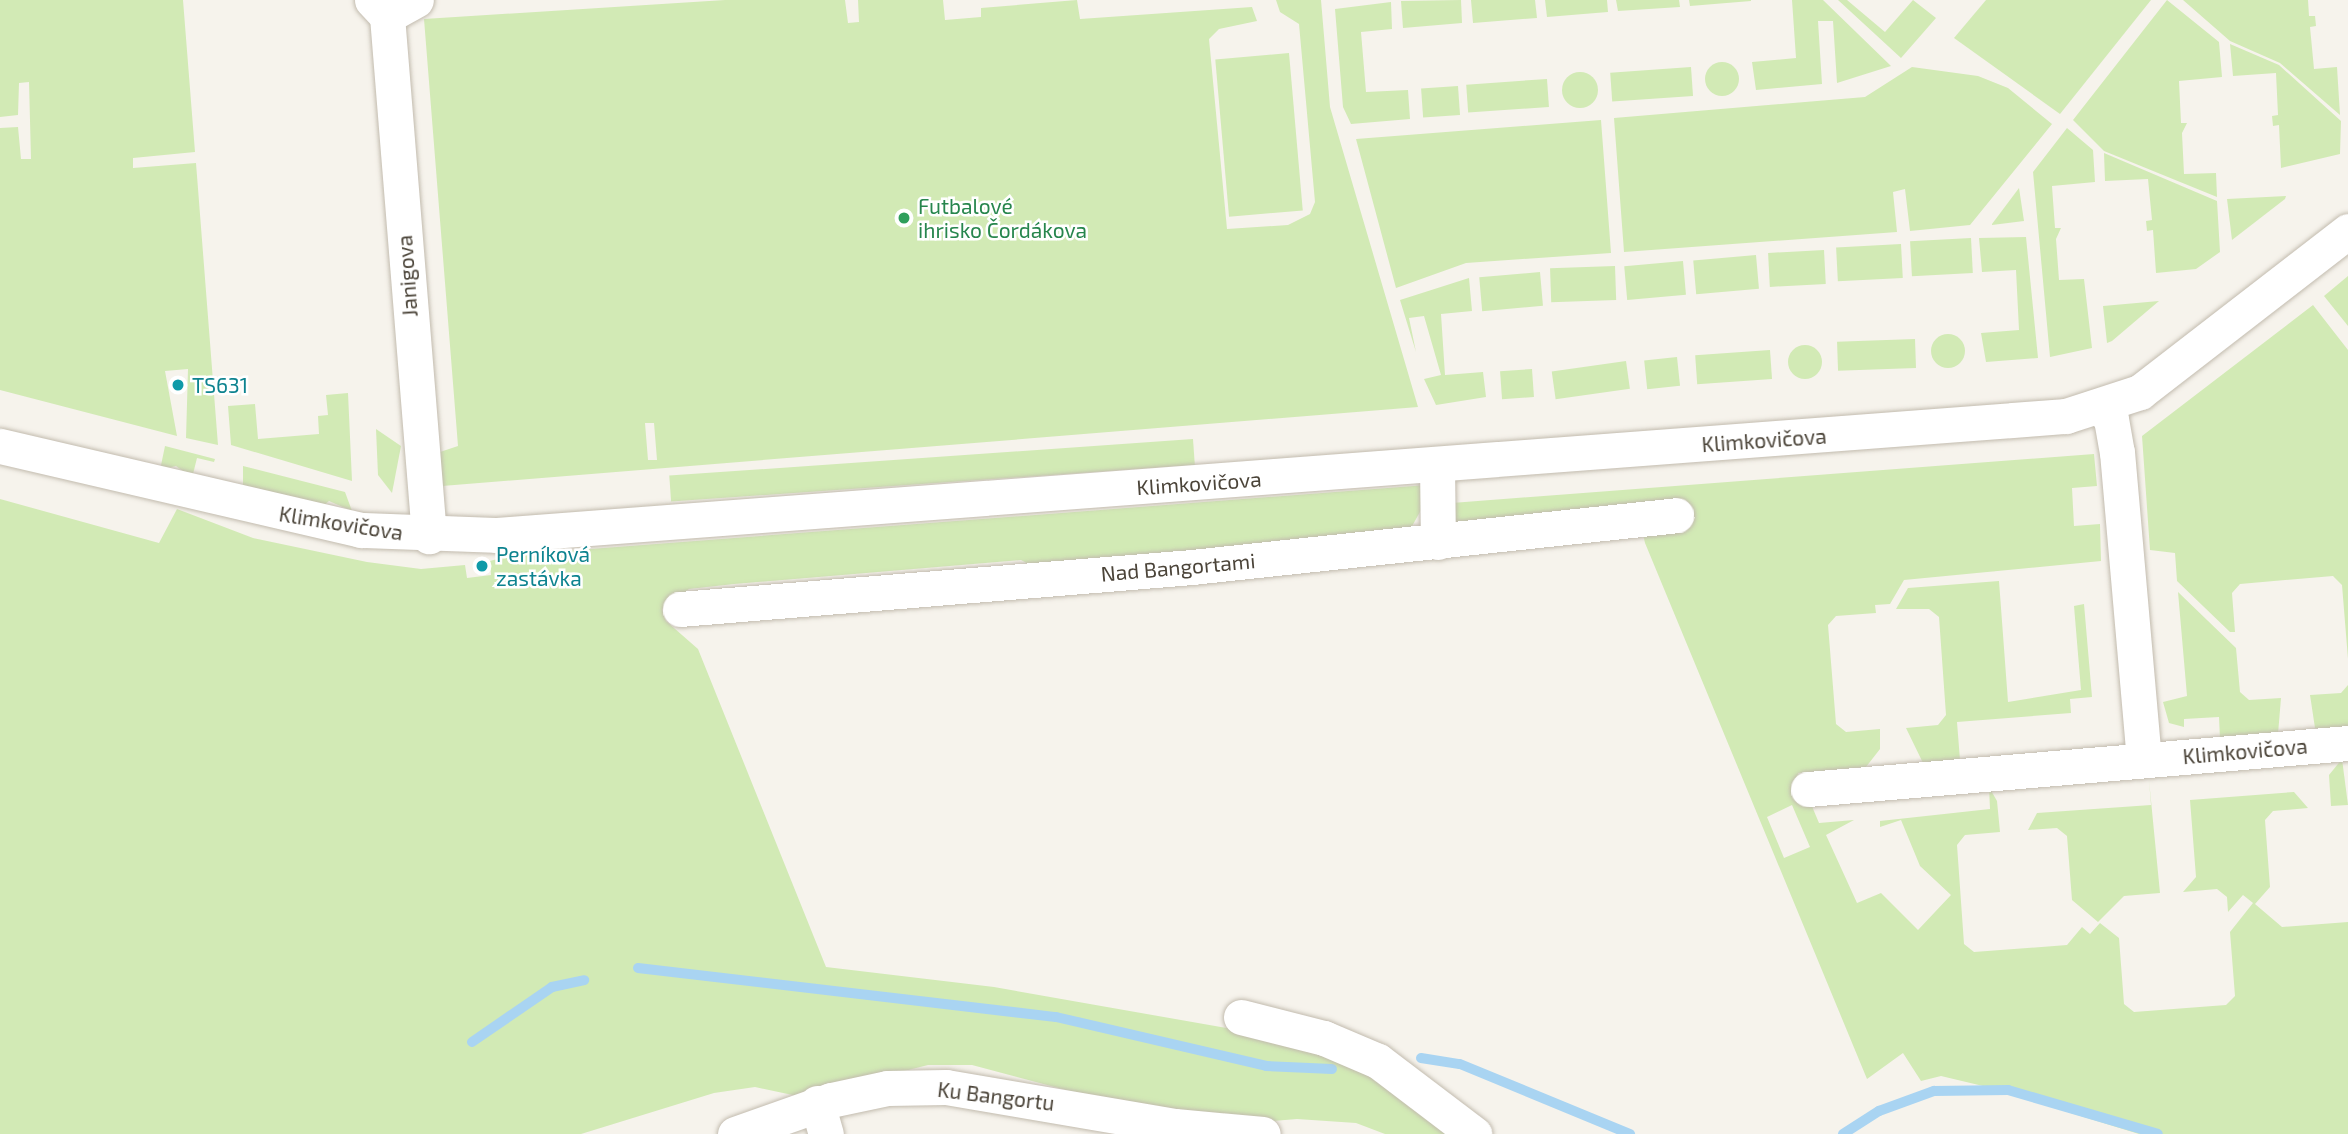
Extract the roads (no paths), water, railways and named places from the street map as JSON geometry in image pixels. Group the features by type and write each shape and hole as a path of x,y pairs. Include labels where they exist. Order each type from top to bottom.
{"street":[{"name":"Janigova","path":"391,5 429,536"},
{"name":"Klimkovičova","path":"0,446 326,524 429,536 1437,465 1982,423 2102,408 2140,392 2348,232"},
{"path":"2102,408 2111,419 2117,452 2144,760"},
{"path":"1437,465 1438,542"},
{"name":"Nad Bangortami","path":"680,609 1438,542 1676,515"},
{"name":"Klimkovičova","path":"1808,789 2348,743"},
{"path":"1241,1017 1324,1038 1378,1061 1474,1134"},
{"name":"Ku Bangortu","path":"735,1134 821,1119 887,1088 946,1087 1175,1126 1263,1134"}],"waterway":[{"path":"638,968 1056,1017 1266,1066 1332,1069"},
{"path":"472,1042 552,987 584,980"},
{"path":"1421,1058 1460,1064 1630,1134"},
{"path":"1843,1134 1879,1111 1934,1091 2008,1090 2158,1134"}],"place":[{"name":"Futbalové ihrisko Čordákova","path":"904,218"},
{"name":"TS631","path":"178,385"},
{"name":"Perníková zastávka","path":"482,566"}]}
